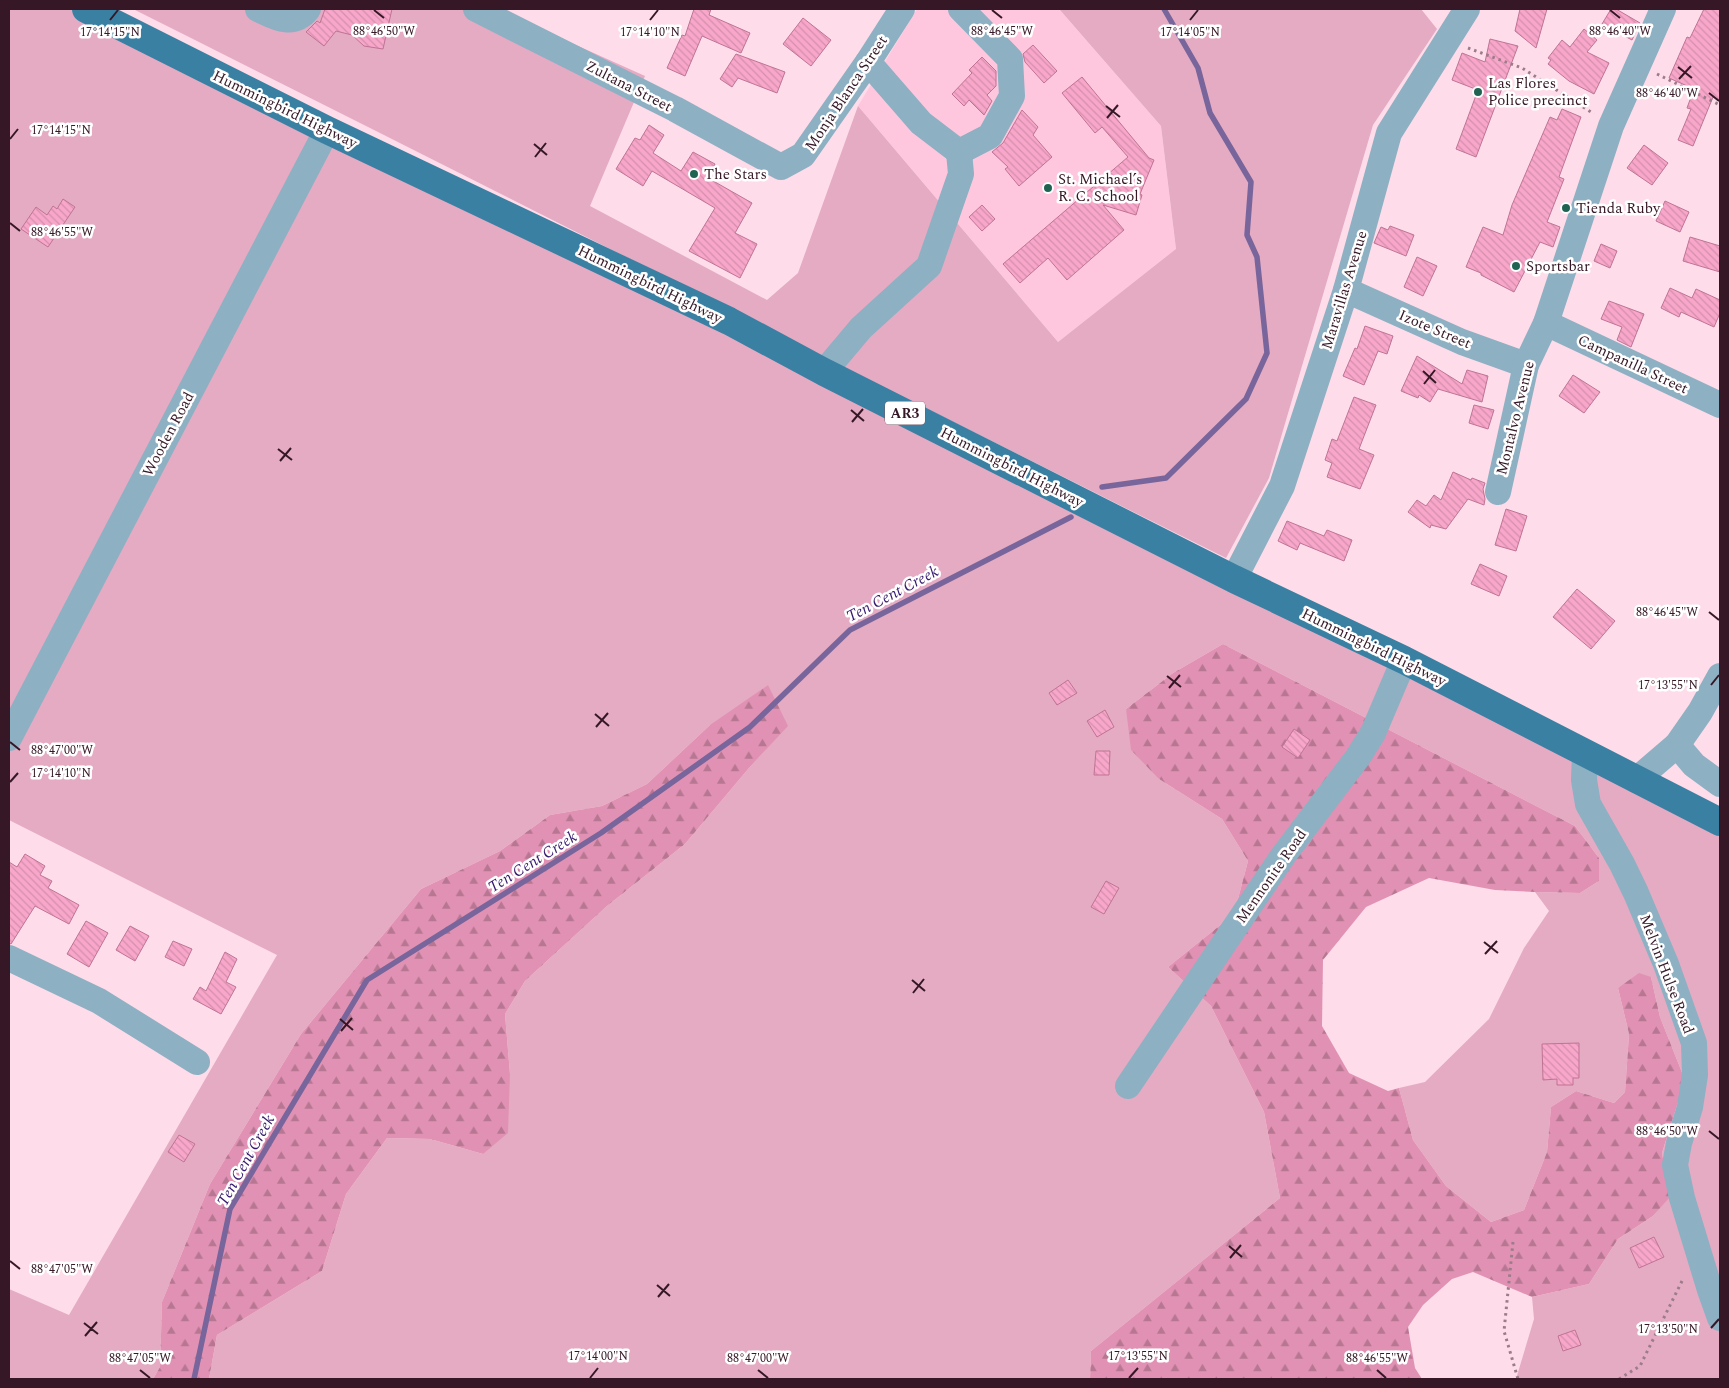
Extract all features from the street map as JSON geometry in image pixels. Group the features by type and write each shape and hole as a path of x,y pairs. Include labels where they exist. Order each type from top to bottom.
{"main road":[{"name":"Hummingbird Highway","path":"86,9 327,130 729,321 824,372 1234,579 1404,660 1720,822"}],"street":[{"path":"258,9 281,20 294,18 308,9"},
{"name":"Zultana Street","path":"476,9 675,109 781,167"},
{"name":"Monja Blanca Street","path":"781,167 803,155 868,62 902,9"},
{"path":"959,152 990,136 1012,96 1010,59 961,9"},
{"name":"Montalvo Avenue","path":"1498,492 1526,365 1546,323 1612,126 1663,9"},
{"name":"Maravillas Avenue","path":"1234,579 1282,486 1346,290 1389,133 1445,45 1458,13"},
{"path":"824,372 861,328 929,266 962,174 959,152 921,123 868,62"},
{"name":"Wooden Road","path":"9,738 327,130"},
{"name":"Izote Street","path":"1346,290 1462,342 1526,365"},
{"name":"Campanilla Street","path":"1546,323 1720,405"},
{"name":"Mennonite Road","path":"1128,1086 1283,856 1358,758 1373,733 1404,660"},
{"path":"1636,780 1678,745 1700,712 1720,676"},
{"path":"1678,745 1694,765 1720,784"},
{"name":"Melvin Hulse Road","path":"1585,753 1584,780 1588,804 1636,893 1666,964 1694,1043 1695,1075 1690,1107 1679,1142 1675,1165 1682,1198 1720,1318"},
{"path":"9,958 99,1001 197,1062"}],"path":[{"path":"1445,45 1474,48 1522,68 1612,126"},
{"path":"1639,65 1720,105"},
{"path":"1513,1242 1504,1331 1518,1379"},
{"path":"1619,1379 1640,1366 1684,1278 1710,1290"}],"shaded area":[{"path":"9,9 83,9 1720,834 1720,1379 1516,1379 1534,1319 1532,1297 1589,1284 1618,1239 1653,1216 1669,1197 1662,1153 1685,1080 1660,1017 1651,977 1618,988 1629,1034 1625,1092 1614,1103 1576,1091 1551,1107 1547,1152 1524,1210 1491,1222 1446,1186 1413,1140 1399,1088 1425,1082 1489,1019 1524,948 1549,911 1535,892 1580,893 1599,881 1599,858 1575,826 1223,644 1173,673 1126,709 1159,779 1222,819 1248,861 1234,914 1168,967 1211,1006 1264,1112 1280,1198 1091,1351 1090,1379 209,1379 217,1335 322,1271 346,1194 387,1138 430,1139 483,1154 510,1074 505,1014 525,981 607,906 685,844 787,726 710,725 647,784 602,806 550,815 500,851 421,889 301,1034 210,1184 162,1302 160,1367 153,1379 9,1379 9,1289 69,1315 277,955 9,820"},
{"path":"133,9 496,9 645,76 590,206 767,300 798,273 858,106 1058,342 1176,249 1161,126 1060,10 1421,9 1437,29 1373,125 1269,478 1226,558"},
{"name":"St. Michael’s R. C. School","path":"917,9 1060,10 1161,126 1176,250 1058,342 858,106"}],"green space":[{"path":"1223,644 1575,826 1599,858 1599,881 1580,893 1495,890 1429,878 1366,907 1323,960 1322,1026 1349,1073 1388,1091 1399,1088 1413,1140 1446,1186 1491,1222 1524,1210 1547,1152 1551,1107 1576,1091 1614,1103 1625,1092 1629,1034 1618,988 1639,973 1651,977 1660,1017 1685,1080 1662,1153 1670,1197 1653,1216 1618,1239 1589,1284 1532,1297 1473,1272 1452,1279 1423,1305 1408,1327 1415,1368 1422,1379 1090,1379 1091,1351 1280,1198 1264,1112 1211,1006 1168,967 1234,914 1248,861 1222,819 1159,779 1131,750 1126,709 1173,673"},
{"path":"768,685 788,726 749,768 685,844 607,906 525,981 505,1014 510,1074 508,1133 483,1154 430,1139 387,1138 346,1194 322,1271 217,1335 209,1379 153,1379 160,1367 162,1302 210,1184 301,1034 421,889 500,851 550,815 602,806 647,784 710,725"}],"building":[{"path":"325,9 392,9 383,49 364,46 352,35 336,31 324,46 306,32 317,21 320,23"},
{"path":"694,9 711,9 709,15 750,33 741,53 702,36 685,76 667,68 682,35 685,36"},
{"path":"1520,9 1547,9 1536,48 1515,31"},
{"path":"1611,9 1616,9 1640,23 1632,40 1602,24"},
{"path":"1704,9 1720,9 1720,100 1713,97 1693,146 1678,140 1691,109 1687,108 1694,89 1669,78 1687,37 1690,38"},
{"path":"803,18 831,40 811,66 783,44"},
{"path":"1584,29 1597,40 1587,52 1609,63 1594,94 1569,81 1548,64 1551,60 1548,58 1562,40 1570,47"},
{"path":"1490,39 1518,46 1476,157 1456,149 1478,90 1452,80 1462,53 1485,62"},
{"path":"1033,45 1057,71 1044,83 1025,62 1023,54"},
{"path":"736,54 785,72 777,93 738,78 732,87 720,79"},
{"path":"982,57 996,71 996,86 987,95 992,101 984,115 969,100 964,106 952,94 972,73 969,70"},
{"path":"1082,77 1149,158 1154,160 1140,194 1142,195 1136,215 1103,205 1124,230 1067,280 1048,258 1020,283 1003,264 1128,157 1102,127 1095,133 1062,93"},
{"path":"1562,109 1581,117 1559,177 1564,179 1547,222 1560,227 1553,247 1540,242 1514,292 1481,275 1481,273 1466,267 1483,227 1503,235 1512,205 1550,117 1557,120"},
{"path":"1022,110 1038,127 1033,135 1052,157 1019,186 1005,169 1008,167 992,152 1003,143"},
{"path":"649,125 664,135 653,153 681,171 693,152 715,164 708,178 752,203 735,233 757,244 740,278 689,251 715,208 652,171 643,186 616,169 635,138 640,140"},
{"path":"1644,145 1668,163 1652,185 1627,168"},
{"path":"63,199 75,207 48,247 21,229 36,207 47,215 53,206 57,209"},
{"path":"1665,201 1689,212 1680,232 1656,221"},
{"path":"982,205 995,219 982,231 969,217"},
{"path":"1390,226 1414,235 1406,256 1374,243 1381,227 1388,230"},
{"path":"1690,237 1720,246 1720,272 1683,261"},
{"path":"1601,244 1617,251 1610,268 1594,261"},
{"path":"1417,257 1437,266 1423,296 1404,287"},
{"path":"1670,288 1692,298 1696,289 1720,300 1720,313 1714,327 1681,312 1679,317 1661,308"},
{"path":"1609,301 1644,314 1631,347 1617,340 1622,327 1601,319"},
{"path":"1365,326 1393,336 1387,354 1378,351 1364,385 1343,376 1355,348 1357,349"},
{"path":"1417,356 1462,384 1467,370 1488,376 1482,402 1438,389 1430,402 1419,395 1418,398 1401,391"},
{"path":"1573,375 1600,392 1584,413 1559,396"},
{"path":"1354,397 1376,405 1359,449 1374,455 1360,489 1327,477 1332,463 1325,460 1332,439 1337,441"},
{"path":"1474,405 1494,410 1488,429 1469,423"},
{"path":"1453,472 1471,480 1472,478 1485,483 1483,489 1484,505 1468,499 1446,529 1431,525 1430,528 1408,512 1417,500 1426,506 1434,495 1441,500"},
{"path":"1506,509 1527,516 1516,551 1495,545"},
{"path":"1287,521 1324,536 1327,530 1352,540 1344,561 1300,543 1297,550 1278,541"},
{"path":"1480,564 1507,576 1499,596 1471,584"},
{"path":"1577,589 1615,621 1591,649 1553,617"},
{"path":"1068,680 1077,693 1057,705 1049,693"},
{"path":"1105,710 1114,727 1097,737 1087,721"},
{"path":"1294,729 1310,740 1298,758 1282,747"},
{"path":"1096,751 1110,751 1109,775 1094,775"},
{"path":"25,854 45,866 40,875 52,881 48,888 79,905 69,924 35,906 11,944 9,943 9,862 17,867"},
{"path":"1106,881 1119,888 1104,914 1091,907"},
{"path":"86,921 108,933 89,967 67,954"},
{"path":"130,926 149,936 135,961 116,950"},
{"path":"173,941 192,949 184,966 165,957"},
{"path":"225,952 237,959 226,982 236,987 221,1014 193,999 200,987 206,991"},
{"path":"1579,1043 1579,1078 1573,1078 1573,1085 1557,1085 1557,1079 1543,1080 1542,1044"},
{"path":"179,1135 195,1144 184,1162 168,1152"},
{"path":"1654,1237 1664,1257 1639,1268 1630,1248"},
{"path":"1575,1330 1581,1345 1563,1351 1558,1336"}],"waterway":[{"name":"Ten Cent Creek","path":"1102,487 1166,478 1246,399 1267,353 1257,257 1247,235 1251,182 1210,113 1198,68 1164,9"},
{"name":"Ten Cent Creek","path":"194,1379 230,1209 367,980 601,833 750,727 850,630 1071,517"}],"place":[{"name":"Las Flores Police precinct","path":"1478,92"},
{"name":"The Stars","path":"694,174"},
{"name":"St. Michael’s R. C. School","path":"1048,188"},
{"name":"Tienda Ruby","path":"1566,208"},
{"name":"Sportsbar","path":"1516,266"}]}
